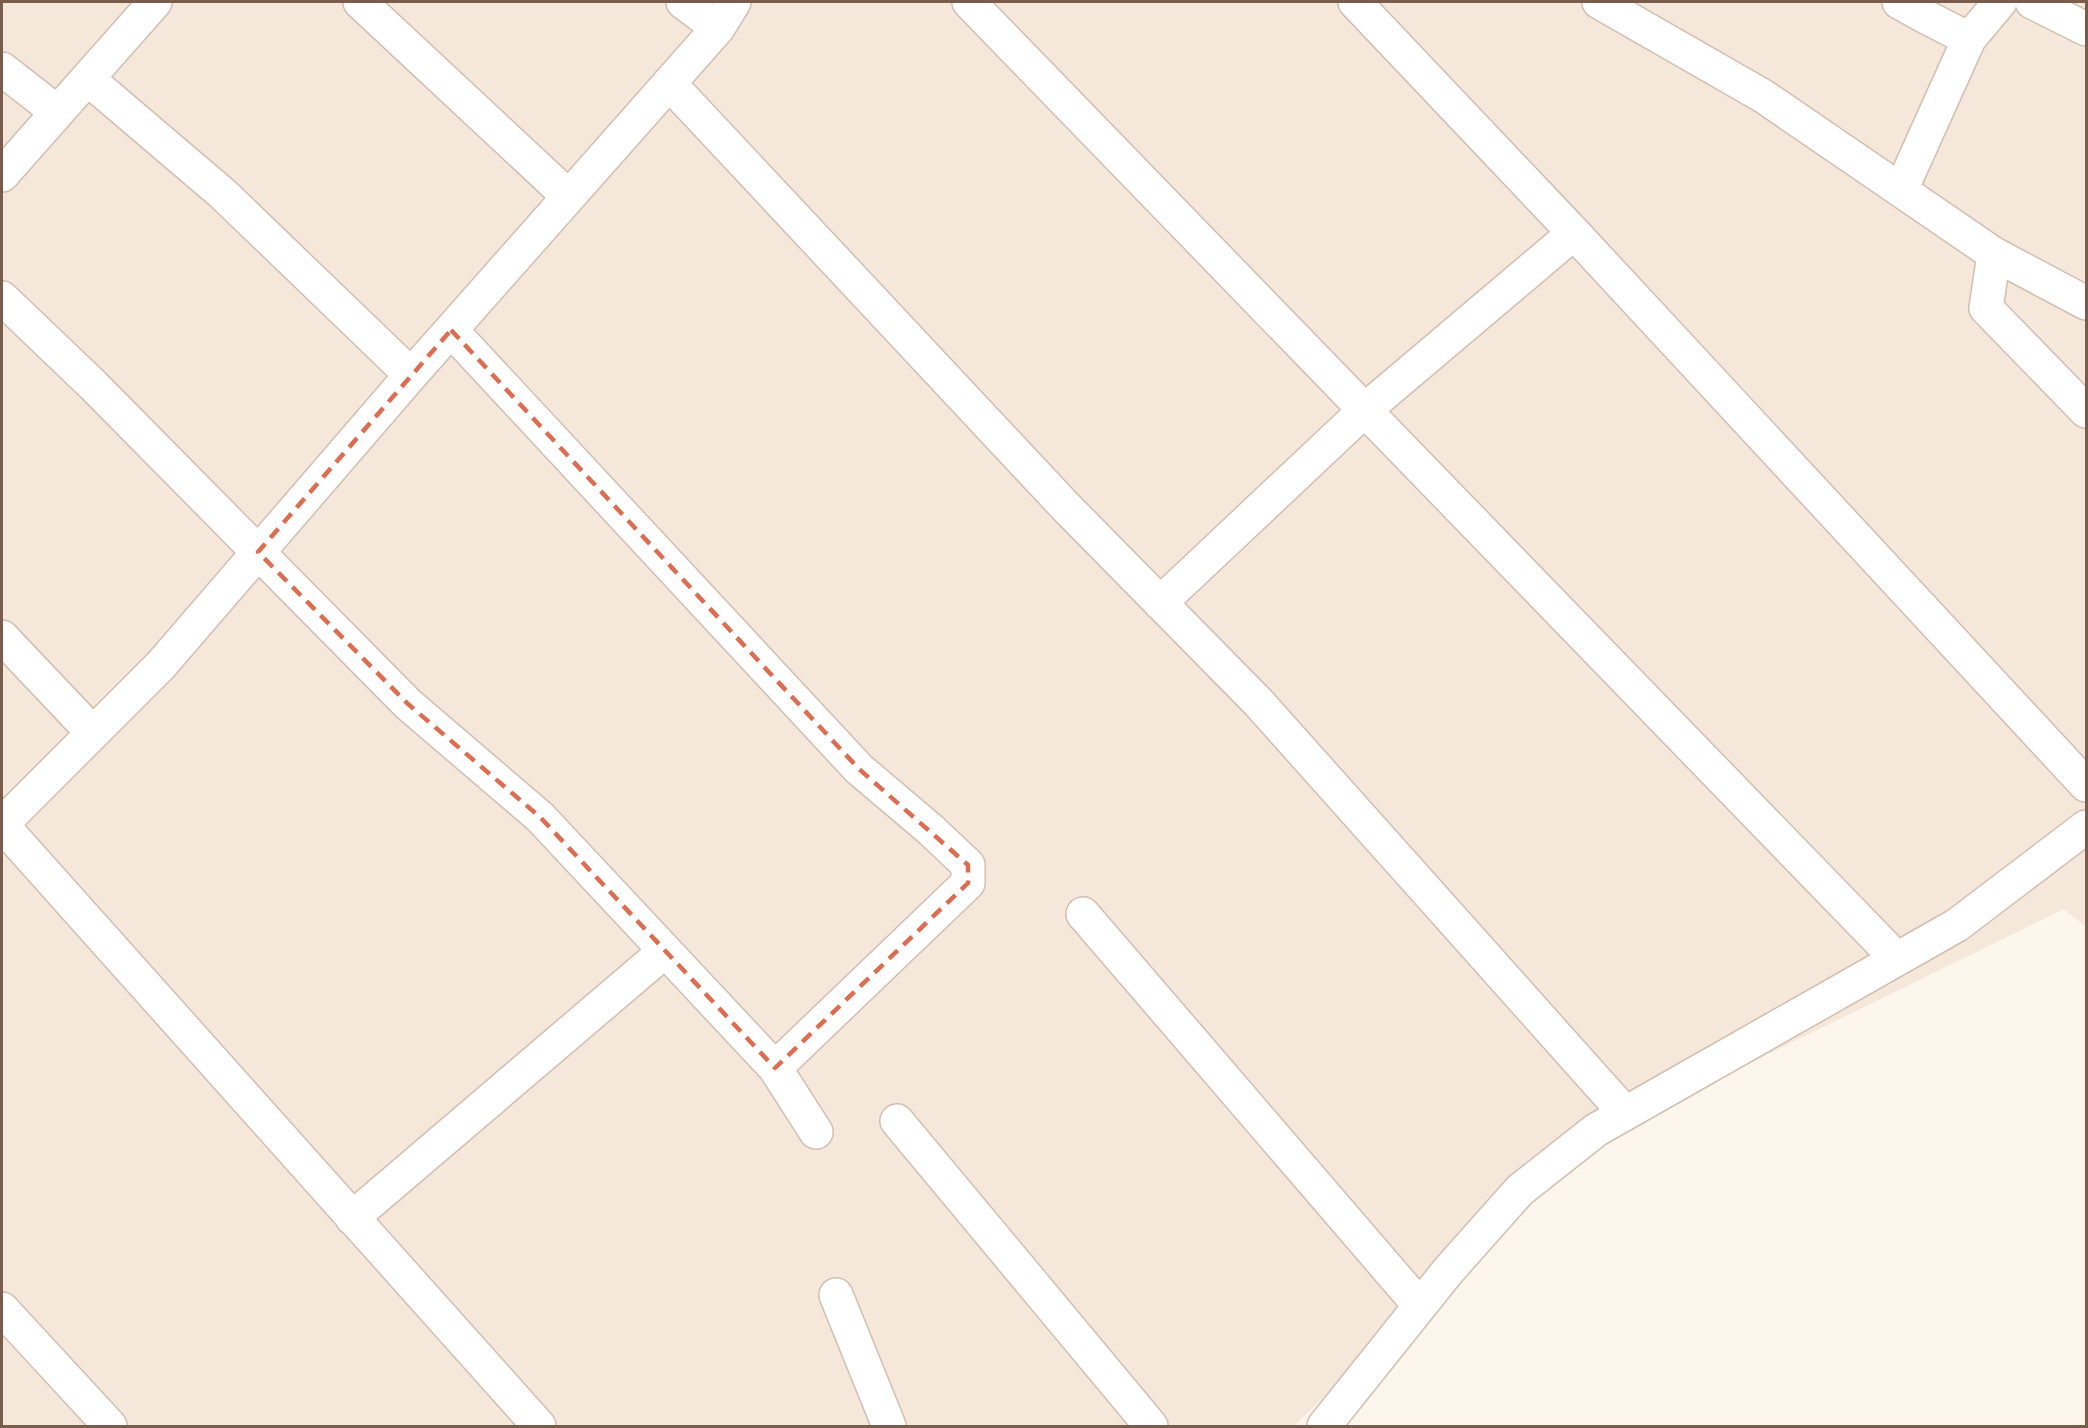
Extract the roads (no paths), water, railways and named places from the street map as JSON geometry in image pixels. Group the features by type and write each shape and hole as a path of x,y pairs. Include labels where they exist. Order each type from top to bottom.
{"street":[{"path":"2,175 155,2"},
{"path":"360,2 568,196"},
{"path":"539,1426 2,824 161,666 411,375 669,83 726,15 683,2"},
{"path":"969,2 1897,959"},
{"path":"1355,2 1574,233 2086,785"},
{"path":"1599,2 1763,96 1994,254 2086,303"},
{"path":"1899,2 1970,39"},
{"path":"1901,190 1970,39 2001,2"},
{"path":"2032,2 2086,29"},
{"path":"2,69 57,112"},
{"path":"88,79 223,194 411,375"},
{"path":"669,83 1065,506 1257,702 1625,1113"},
{"path":"1160,603 1366,409 1574,233"},
{"path":"1994,254 1986,308 2086,411"},
{"path":"2,298 93,385 408,704 540,817 775,1068 816,1132"},
{"path":"451,330 859,769 931,830 968,865 968,883 775,1068"},
{"path":"2,637 93,734"},
{"path":"1324,1426 1448,1270 1520,1190 1596,1130 1957,925 2086,827"},
{"path":"1083,914 1420,1306"},
{"path":"352,1218 665,951"},
{"path":"897,1121 1151,1426"},
{"path":"836,1294 889,1426"},
{"path":"2,1309 110,1426"}]}
